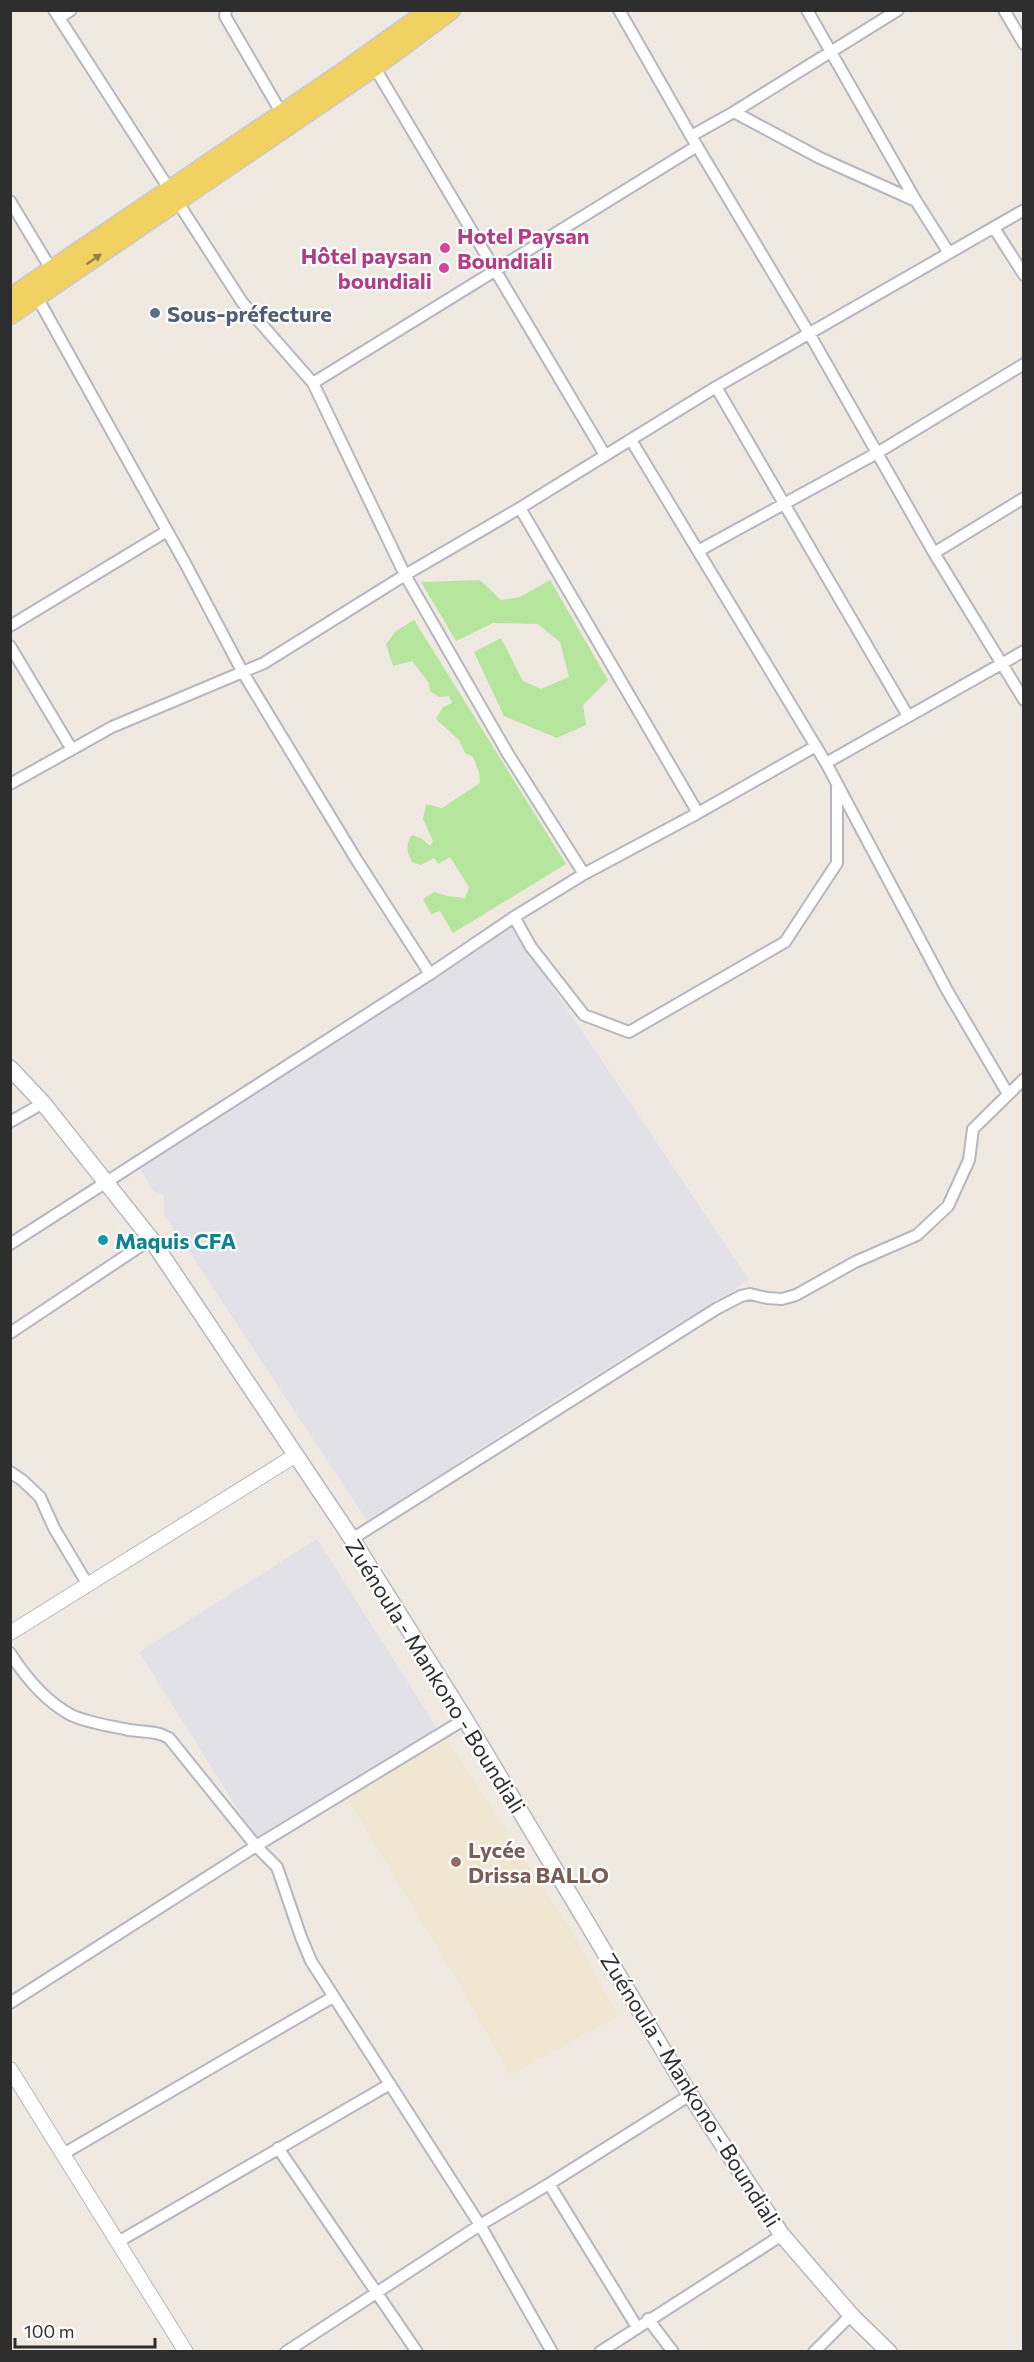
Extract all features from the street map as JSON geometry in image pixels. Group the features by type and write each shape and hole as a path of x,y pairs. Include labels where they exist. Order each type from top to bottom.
{"main road":[{"path":"172,196 282,114 371,61 430,10"},
{"path":"10,298 56,276 371,61 451,10"},
{"path":"10,315 37,297 56,276"},
{"name":"Zuénoula - Mankono - Boundiali","path":"10,1068 43,1103 151,1239 352,1539 465,1719 690,2095 782,2235 851,2315 889,2352"}],"street":[{"path":"71,10 57,14 172,196 242,302 313,383 405,575 508,754 584,874"},
{"path":"226,10 225,16 282,114"},
{"path":"619,10 691,136 810,334 934,553 1023,700"},
{"path":"807,10 916,201 949,253"},
{"path":"691,136 734,112 898,10"},
{"path":"1004,10 1023,44"},
{"path":"371,61 605,455"},
{"path":"734,112 820,158 916,201"},
{"path":"313,383 697,146"},
{"path":"10,201 56,276"},
{"path":"10,784 112,727 264,663 716,387 1023,210"},
{"path":"994,228 1023,275"},
{"path":"37,297 242,671 356,859 430,974"},
{"path":"698,551 877,453 1023,364"},
{"path":"716,387 908,716"},
{"path":"631,440 826,763 948,992 1008,1094"},
{"path":"934,553 1023,498"},
{"path":"520,508 698,813"},
{"path":"10,626 167,531"},
{"path":"10,646 71,748"},
{"path":"826,763 1023,651"},
{"path":"10,1244 430,974 514,917 584,874 816,746"},
{"path":"514,917 531,947 584,1015 629,1032 785,942 837,863 837,786"},
{"path":"352,1539 716,1309 741,1296 750,1294 782,1299 796,1295 855,1262 917,1236 948,1206 969,1160 973,1129 1023,1080"},
{"path":"10,1122 43,1103"},
{"path":"10,1333 151,1239"},
{"path":"10,1633 296,1455"},
{"path":"10,1472 39,1497 54,1528 88,1585"},
{"path":"10,1653 23,1674 49,1700 73,1716 142,1732 159,1732 169,1738 256,1846 277,1867 311,1961 480,2224 552,2352"},
{"path":"10,2003 256,1846 465,1719"},
{"path":"63,2154 333,1997"},
{"path":"11,2070 186,2352"},
{"path":"118,2242 390,2084"},
{"path":"286,2352 379,2293 480,2224 549,2184 690,2095"},
{"path":"278,2148 379,2293 417,2352"},
{"path":"549,2184 637,2327"},
{"path":"600,2352 648,2319 782,2235"},
{"path":"813,2352 851,2315"},
{"path":"648,2319 673,2352"}],"shaded area":[{"path":"512,927 749,1280 555,1400 368,1522 164,1214 164,1196 153,1191 139,1167"},
{"path":"317,1539 437,1728 256,1838 139,1652"},
{"name":"Lycée Drissa BALLO","path":"445,1738 569,1927 618,2016 510,2075 461,1986 347,1798"}],"green space":[{"path":"480,580 501,600 520,597 550,580 608,680 583,705 586,725 557,738 504,716 474,652 501,638 523,681 541,689 569,677 560,642 538,624 493,623 456,641 421,582"},
{"path":"414,620 566,864 453,933 440,911 431,914 423,899 434,892 465,898 469,887 450,857 438,864 434,858 421,865 412,862 408,845 412,835 421,838 430,846 433,841 423,819 426,804 442,808 480,783 479,772 473,757 465,753 459,740 436,719 443,707 452,703 449,696 439,697 430,691 429,683 412,661 393,666 386,644 396,631"}],"place":[{"name":"Hotel Paysan Boundiali","path":"445,248"},
{"name":"Hôtel paysan boundiali","path":"444,268"},
{"name":"Sous-préfecture","path":"155,313"},
{"name":"Maquis CFA","path":"103,1240"},
{"name":"Lycée Drissa BALLO","path":"456,1862"}]}
